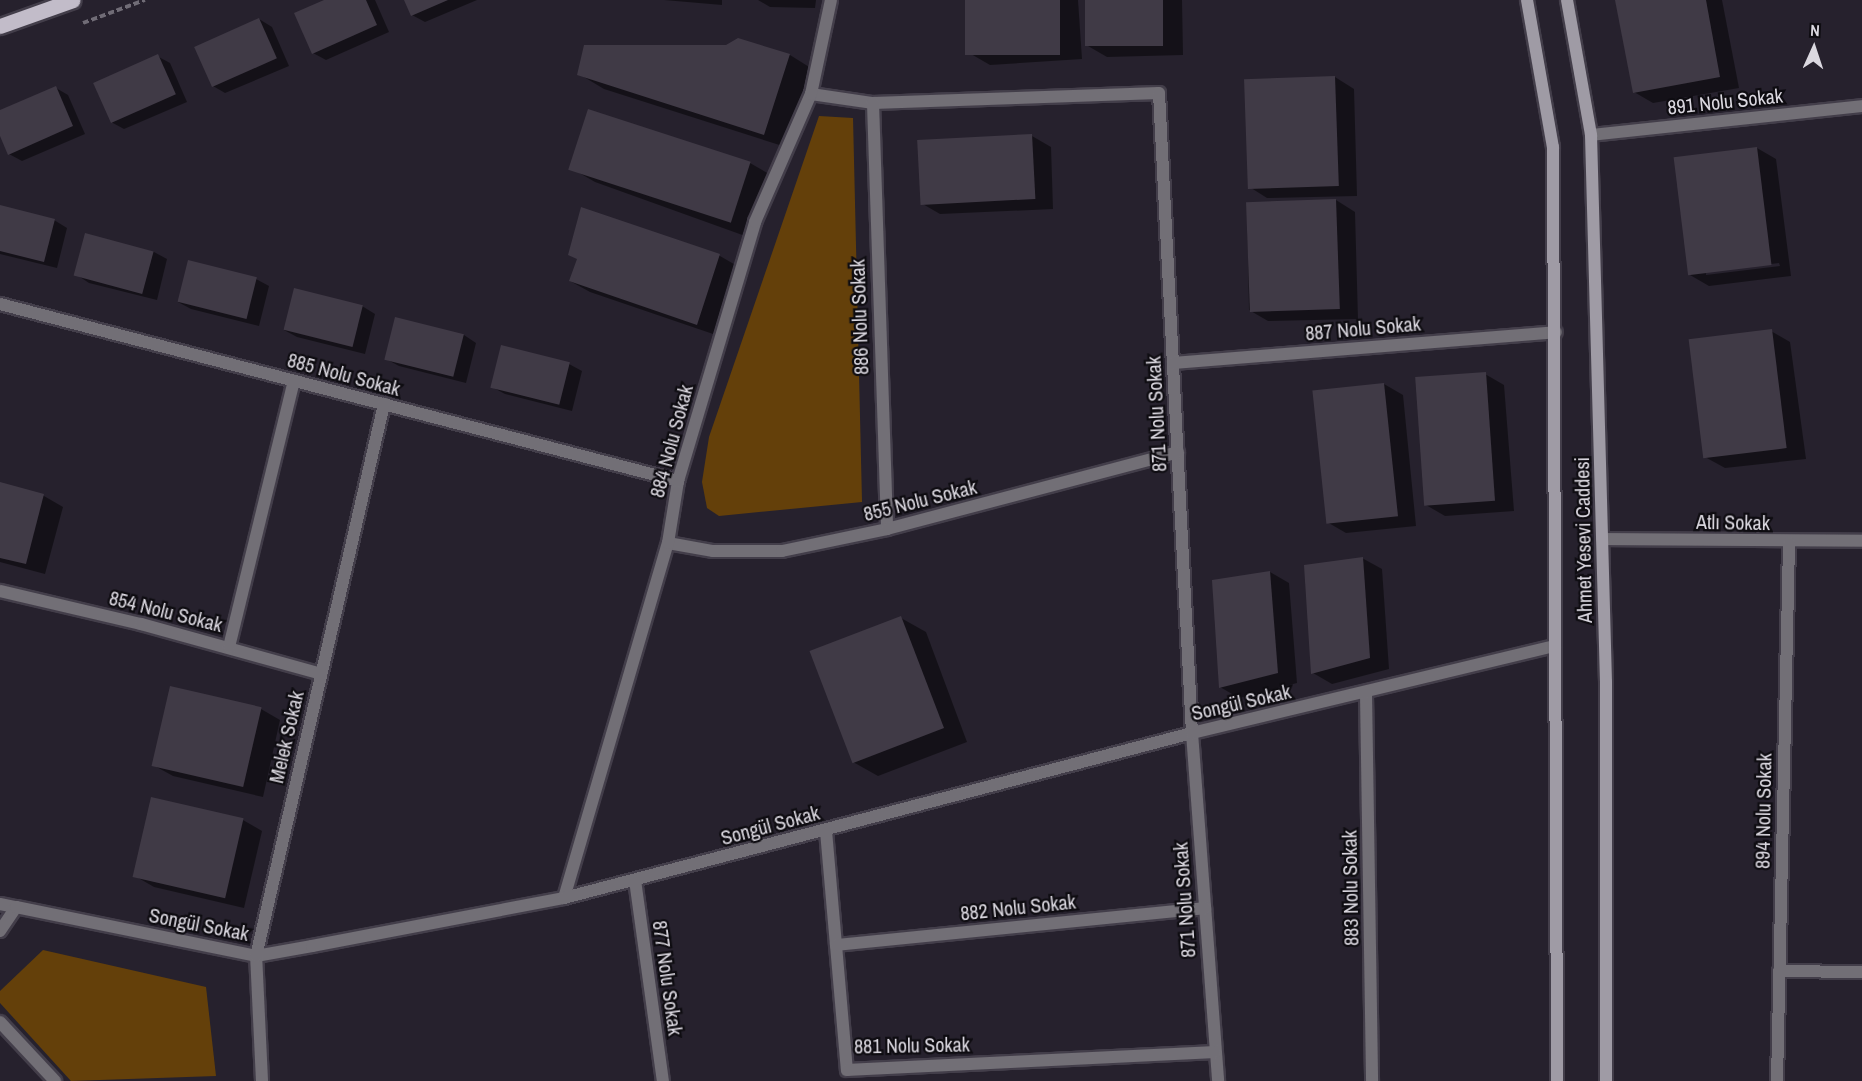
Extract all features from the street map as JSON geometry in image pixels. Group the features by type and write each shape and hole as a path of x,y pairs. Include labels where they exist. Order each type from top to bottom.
{"main road":[{"path":"0,26 73,0"},
{"name":"Ahmet Yesevi Caddesi","path":"1527,0 1553,147 1556,332 1557,1081"},
{"name":"Ahmet Yesevi Caddesi","path":"1567,0 1591,135 1602,540 1606,1081"}],"street":[{"name":"884 Nolu Sokak","path":"564,898 668,543 678,481 755,222 811,94 831,0"},
{"name":"871 Nolu Sokak","path":"811,94 873,103 1159,93 1192,734 1218,1081"},
{"name":"886 Nolu Sokak","path":"873,103 887,529"},
{"name":"891 Nolu Sokak","path":"1591,135 1862,106"},
{"name":"885 Nolu Sokak","path":"0,304 678,481"},
{"name":"887 Nolu Sokak","path":"1173,363 1556,332"},
{"path":"229,647 294,381"},
{"name":"Melek Sokak","path":"262,1081 256,956 384,404"},
{"name":"855 Nolu Sokak","path":"668,543 713,551 782,551 887,529 1178,453"},
{"name":"Atlı Sokak","path":"1602,540 1789,543 1862,541"},
{"name":"894 Nolu Sokak","path":"1777,1081 1789,543"},
{"name":"854 Nolu Sokak","path":"0,591 229,647 321,674"},
{"name":"Songül Sokak","path":"0,904 256,956 564,898 1192,734 1366,694 1555,646"},
{"name":"883 Nolu Sokak","path":"1366,694 1372,1081"},
{"name":"881 Nolu Sokak","path":"825,831 847,1076 1215,1052"},
{"name":"877 Nolu Sokak","path":"635,880 663,1081"},
{"path":"0,931 16,907"},
{"name":"882 Nolu Sokak","path":"836,945 1205,908"},
{"path":"1779,971 1862,972"},
{"path":"0,1022 55,1081"}],"shaded area":[{"path":"819,116 853,118 862,502 719,516 707,508 702,482 709,437"},
{"path":"43,950 206,987 216,1076 71,1081 0,1003 0,991"}],"building":[{"path":"324,0 366,0 377,25 312,54 294,13"},
{"path":"404,0 448,0 411,16"},
{"path":"965,0 1060,0 1060,55 965,55"},
{"path":"1085,0 1163,0 1163,46 1085,46"},
{"path":"1615,0 1706,0 1720,77 1633,93"},
{"path":"259,18 277,58 212,87 194,47"},
{"path":"738,38 790,54 764,135 577,75 584,45 726,45"},
{"path":"158,54 176,94 111,123 93,83"},
{"path":"1335,76 1339,186 1248,189 1244,79"},
{"path":"56,86 73,126 8,155 0,136 0,110"},
{"path":"588,109 751,162 731,223 568,170"},
{"path":"1032,134 1035,199 921,205 917,140"},
{"path":"1757,147 1772,265 1688,275 1674,157"},
{"path":"1336,199 1340,309 1250,312 1246,202"},
{"path":"0,205 55,219 44,262 0,251"},
{"path":"581,207 720,254 697,325 569,281 577,259 568,255"},
{"path":"85,233 154,251 142,294 74,276"},
{"path":"188,260 257,277 246,319 178,302"},
{"path":"294,288 363,305 352,347 284,330"},
{"path":"395,317 464,334 453,377 384,360"},
{"path":"1772,329 1787,448 1703,458 1689,339"},
{"path":"501,345 570,362 559,405 490,388"},
{"path":"1486,372 1495,501 1424,506 1415,377"},
{"path":"1384,383 1398,516 1326,524 1312,391"},
{"path":"0,482 44,494 26,564 0,558"},
{"path":"1363,557 1370,658 1311,674 1304,565"},
{"path":"1270,571 1278,673 1219,688 1212,580"},
{"path":"901,616 944,728 853,763 810,651"},
{"path":"170,686 262,707 243,787 152,766"},
{"path":"151,797 244,818 225,898 133,877"}]}
